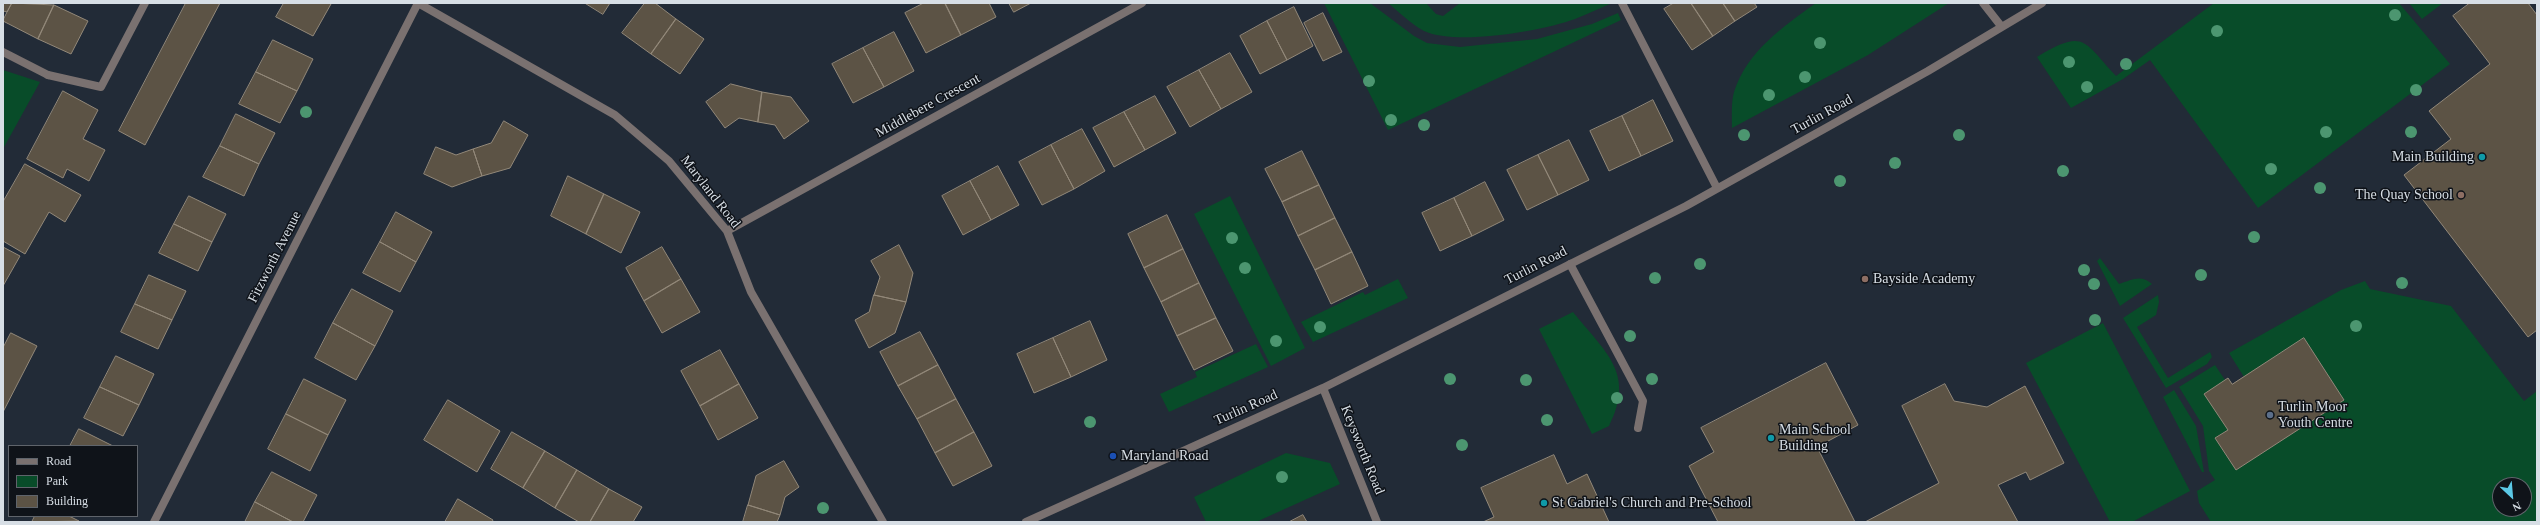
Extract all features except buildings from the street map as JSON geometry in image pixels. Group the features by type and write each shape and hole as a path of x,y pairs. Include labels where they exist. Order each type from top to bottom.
{"street":[{"path":"3,52 48,75 101,87 145,3"},
{"name":"Maryland Road","path":"418,3 615,115 669,161 728,231 751,292 882,522"},
{"name":"Fitzworth Avenue","path":"154,522 418,3"},
{"name":"Middlebere Crescent","path":"728,231 1142,3"},
{"path":"1622,3 1717,188"},
{"path":"1983,3 2001,26"},
{"name":"Turlin Road","path":"1026,522 1323,388 1570,264 1717,188 1928,71 2001,26 2042,3"},
{"path":"1570,264 1644,401 1638,428"},
{"name":"Keysworth Road","path":"1323,388 1377,522"}],"green space":[{"path":"1324,3 1370,3 1414,36 1427,43 1460,47 1537,39 1592,24 1618,13 1621,20 1388,130"},
{"path":"1388,3 1426,3 1436,14 1443,16 1460,3 1612,3 1575,19 1542,28 1500,35 1457,37 1439,35 1424,31"},
{"path":"1816,3 1949,3 1868,55 1732,128 1733,96 1747,64 1779,31"},
{"path":"2214,3 2399,3 2450,64 2258,208 2150,60 2123,79 2071,108 2037,57 2065,43 2074,41 2082,42 2096,54 2116,76"},
{"path":"2409,3 2443,3 2422,19"},
{"path":"3,70 40,82 3,149"},
{"path":"1230,196 1305,348 1271,366 1194,214"},
{"path":"2100,258 2119,284 2136,279 2144,279 2152,284 2120,306 2097,261"},
{"path":"1398,279 1408,298 1313,342 1301,322 1363,292 1365,295"},
{"path":"2365,281 2370,289 2451,306 2524,401 2537,391 2537,522 2211,522 2199,503 2197,491 2215,480 2209,471 2203,426 2179,387 2215,365 2225,380 2228,430 2215,438 2236,470 2344,400 2304,338 2244,377 2229,353 2341,290"},
{"path":"2158,295 2159,302 2156,315 2137,327 2168,378 2210,352 2212,357 2207,364 2166,388 2123,318"},
{"path":"1573,312 1606,352 1618,377 1619,391 1617,408 1609,426 1592,434 1539,329"},
{"path":"2103,323 2190,491 2132,522 2110,522 2026,363"},
{"path":"1256,344 1268,367 1169,412 1160,394 1197,377 1195,372"},
{"path":"2174,390 2196,426 2204,472 2202,472 2163,397"},
{"path":"1286,453 1330,463 1340,484 1256,522 1206,522 1194,497"}],"place":[{"name":"Main Building","path":"2482,157"},
{"name":"The Quay School","path":"2461,195"},
{"name":"Bayside Academy","path":"1865,279"},
{"name":"Turlin Moor Youth Centre","path":"2270,415"},
{"name":"Main School Building","path":"1771,438"},
{"name":"Maryland Road","path":"1113,456"},
{"name":"St Gabriel's Church and Pre-School","path":"1544,503"}]}
